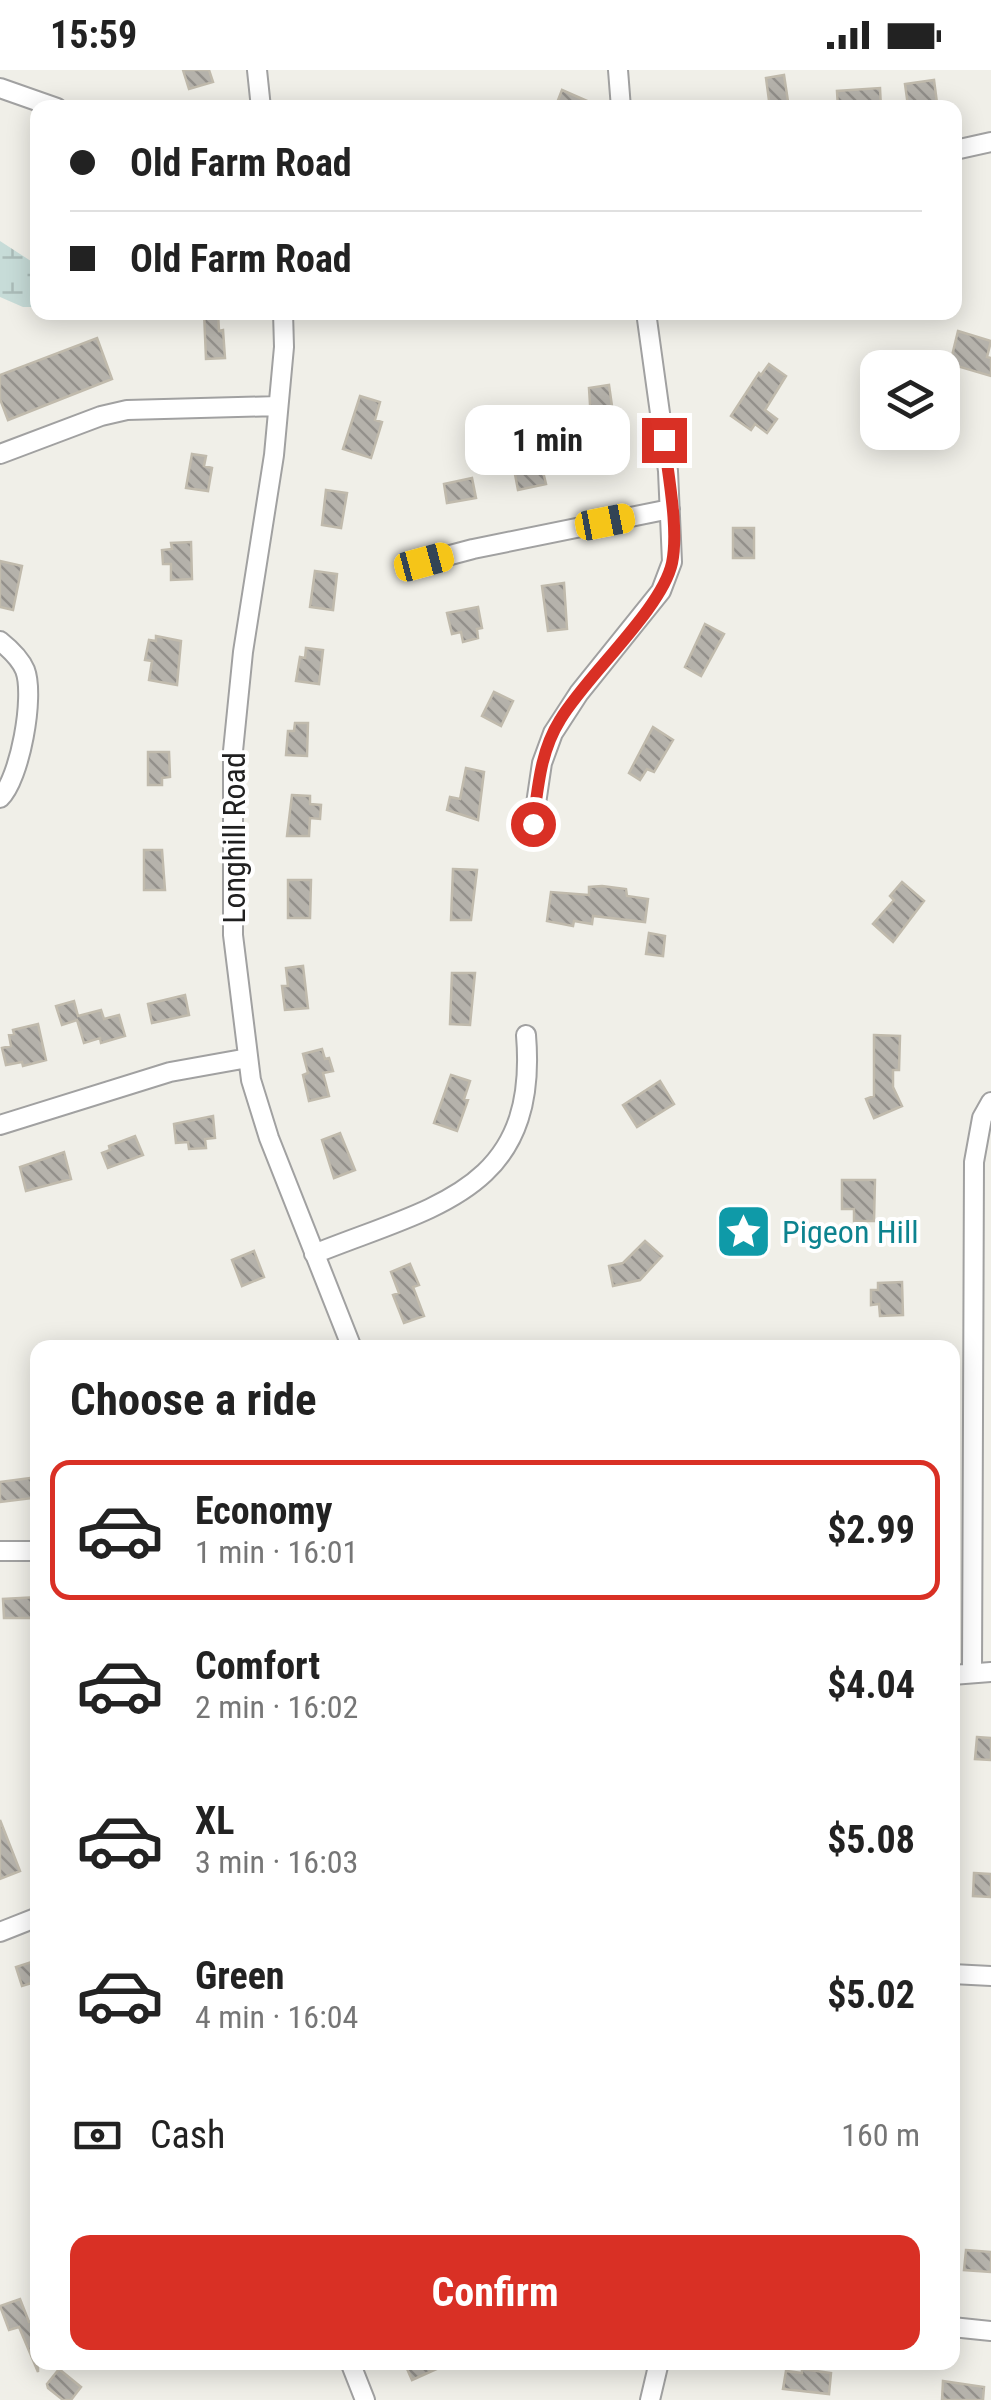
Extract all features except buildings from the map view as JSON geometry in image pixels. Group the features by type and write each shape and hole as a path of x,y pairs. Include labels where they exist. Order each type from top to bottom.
{"street":[{"path":"257,70 260,100"},
{"path":"618,70 620,100"},
{"path":"0,88 34,100"},
{"path":"962,148 991,142"},
{"name":"Longhill Road","path":"283,320 274,454 243,652 233,750 233,934 251,1080 269,1138 349,1340"},
{"path":"533,824 542,764 553,733 579,692 660,591 672,562 670,510 647,320"},
{"path":"0,454 101,416 128,410 278,406"},
{"path":"424,562 670,510"},
{"path":"0,640 24,668 29,688 16,771 0,798"},
{"path":"314,1254 436,1205 492,1169 508,1147 517,1120 525,1073 526,1035"},
{"path":"0,1124 170,1072 248,1058"},
{"path":"982,1673 974,1162 982,1118 991,1102"},
{"path":"0,1552 30,1550"},
{"path":"0,1932 30,1920"},
{"path":"960,1974 991,1976"},
{"path":"960,2328 991,2331"},
{"path":"353,2370 364,2400"},
{"path":"650,2400 657,2370"}],"green space":[{"path":"0,241 30,260 30,307 0,297"}],"place":[{"name":"Pigeon Hill","path":"743,1232"}],"route":[{"path":"533,824 542,764 560,718 667,578 672,562 672,533 664,440"}]}
